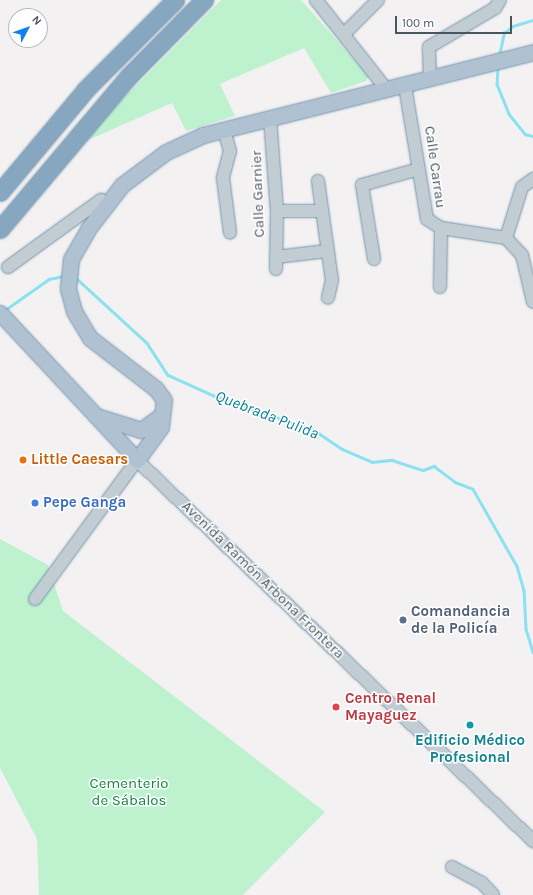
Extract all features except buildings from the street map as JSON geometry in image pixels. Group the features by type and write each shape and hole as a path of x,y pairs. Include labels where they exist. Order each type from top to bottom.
{"highway":[{"path":"0,192 86,89 175,0"},
{"path":"0,241 5,223 128,76 204,0"}],"main road":[{"path":"137,460 161,427 165,413 164,400 156,389 90,338 74,310 68,288 71,260 88,229 122,185 166,152 224,130 405,86 526,53"},
{"name":"Avenida Ramón Arbona Frontera","path":"3,317 91,414 137,460"},
{"path":"91,414 141,430 165,413"}],"street":[{"path":"316,0 387,90"},
{"path":"344,34 378,0"},
{"path":"430,79 429,46 495,8 500,0"},
{"name":"Calle Carrau","path":"405,86 419,169 423,208 427,219 441,228 506,238"},
{"name":"Calle Garnier","path":"270,118 277,211 276,269"},
{"path":"224,130 230,151 223,178 230,233"},
{"path":"374,259 362,185 419,169"},
{"path":"533,179 522,187 506,238 522,255 533,302"},
{"path":"318,181 321,211 332,280 328,298"},
{"path":"8,267 101,200"},
{"path":"277,211 321,211"},
{"path":"77,216 88,229"},
{"path":"440,287 441,228"},
{"path":"276,256 327,252"},
{"path":"35,599 137,460"},
{"name":"Avenida Ramón Arbona Frontera","path":"137,460 533,841"},
{"path":"452,867 482,883 493,895"}],"green space":[{"path":"221,0 301,0 369,76 366,81 331,93 304,48 220,84 235,116 186,131 172,103 77,145"},
{"name":"Cementerio de Sábalos","path":"0,539 48,565 63,611 325,812 243,895 39,895 37,839 0,768"}],"waterway":[{"path":"499,56 504,33 513,26 533,20"},
{"path":"498,67 497,84 509,114 525,134 533,136"},
{"name":"Quebrada Pulida","path":"5,310 49,279 63,276"},
{"name":"Quebrada Pulida","path":"75,277 147,343 168,375 219,398 314,430 342,449 372,462 392,460 423,470 434,466 455,482 473,489 517,566 524,590 526,629 533,652"}],"place":[{"name":"Little Caesars","path":"23,460"},
{"name":"Pepe Ganga","path":"35,503"},
{"name":"Comandancia de la Policía","path":"403,620"},
{"name":"Centro Renal Mayaguez","path":"336,707"},
{"name":"Edificio Médico Profesional","path":"470,725"}]}
